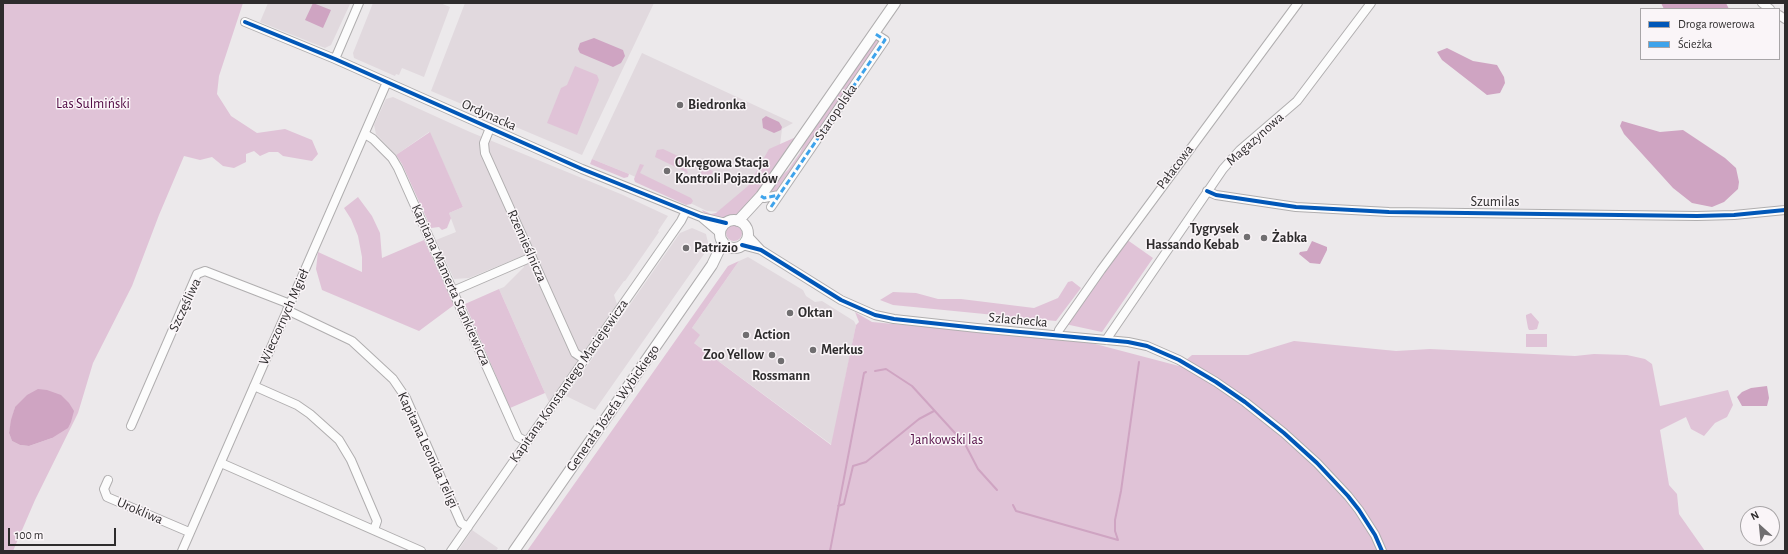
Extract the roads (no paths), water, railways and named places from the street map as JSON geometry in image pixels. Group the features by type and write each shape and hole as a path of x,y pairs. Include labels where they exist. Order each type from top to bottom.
{"main road":[{"name":"Staropolska","path":"744,228 761,196 895,3"},
{"path":"734,220 744,228 742,245 732,248 722,238 726,223 734,220"},
{"name":"Generała Józefa Wybickiego","path":"514,551 712,265 722,238"},
{"name":"Generała Józefa Wybickiego","path":"712,265 732,248"}],"street":[{"path":"335,59 359,3"},
{"name":"Pałacowa","path":"1058,335 1059,330 1124,238 1298,3"},
{"name":"Magazynowa","path":"1106,340 1223,169 1240,150 1297,101 1371,3"},
{"name":"Ordynacka","path":"245,22 335,59 582,169 701,217 726,223"},
{"name":"Staropolska","path":"771,207 885,40 874,33"},
{"name":"Wieczornych Mgieł","path":"184,550 189,532 221,463 387,82"},
{"name":"Rzemieślnicza","path":"490,128 484,143 485,152 575,354 584,360"},
{"name":"Kapitana Mamerta Stankiewicza","path":"365,134 373,139 392,158 398,168 518,437 527,442"},
{"name":"Szumilas","path":"1207,191 1216,195 1296,207 1389,212 1697,216 1734,215 1785,210"},
{"path":"761,196 764,198 779,195"},
{"name":"Kapitana Konstantego Maciejewicza","path":"451,551 681,221 686,211"},
{"name":"Ordynacka","path":"701,217 722,238"},
{"name":"Szlachecka","path":"744,228 761,250"},
{"name":"Szlachecka","path":"742,245 761,250 841,300 876,315 894,319 1106,340 1147,346 1179,360 1216,382 1245,402 1284,433 1317,463 1348,496 1368,524 1382,551"},
{"path":"453,291 532,257"},
{"name":"Szczęśliwa","path":"131,426 197,274 205,271 288,307"},
{"name":"Kapitana Leonida Teligi","path":"288,307 352,341 393,379 406,398 461,523 468,527"},
{"path":"254,386 297,405 325,426 339,440 351,460 377,521 374,530"},
{"path":"221,463 421,551"},
{"name":"Urokliwa","path":"108,480 104,489 107,497 189,532"}],"waterway":[{"path":"1013,505 1016,511 1118,540 1115,531 1115,520 1121,491 1139,362"},
{"path":"875,371 886,369 912,386 965,444 978,469 997,490"},
{"path":"830,551 864,373 866,372"},
{"path":"838,506 844,504 853,466 866,462 919,419 934,411"}],"place":[{"name":"Biedronka","path":"680,105"},
{"name":"Okręgowa Stacja Kontroli Pojazdów","path":"667,171"},
{"name":"Tygrysek Hassando Kebab","path":"1247,237"},
{"name":"Żabka","path":"1264,238"},
{"name":"Patrizio","path":"686,248"},
{"name":"Oktan","path":"790,313"},
{"name":"Action","path":"746,335"},
{"name":"Merkus","path":"813,350"},
{"name":"Zoo Yellow","path":"772,355"},
{"name":"Rossmann","path":"781,361"}],"park label":[{"name":"Las Sulmiński","path":"93,104"},
{"name":"Jankowski las","path":"947,440"}]}
